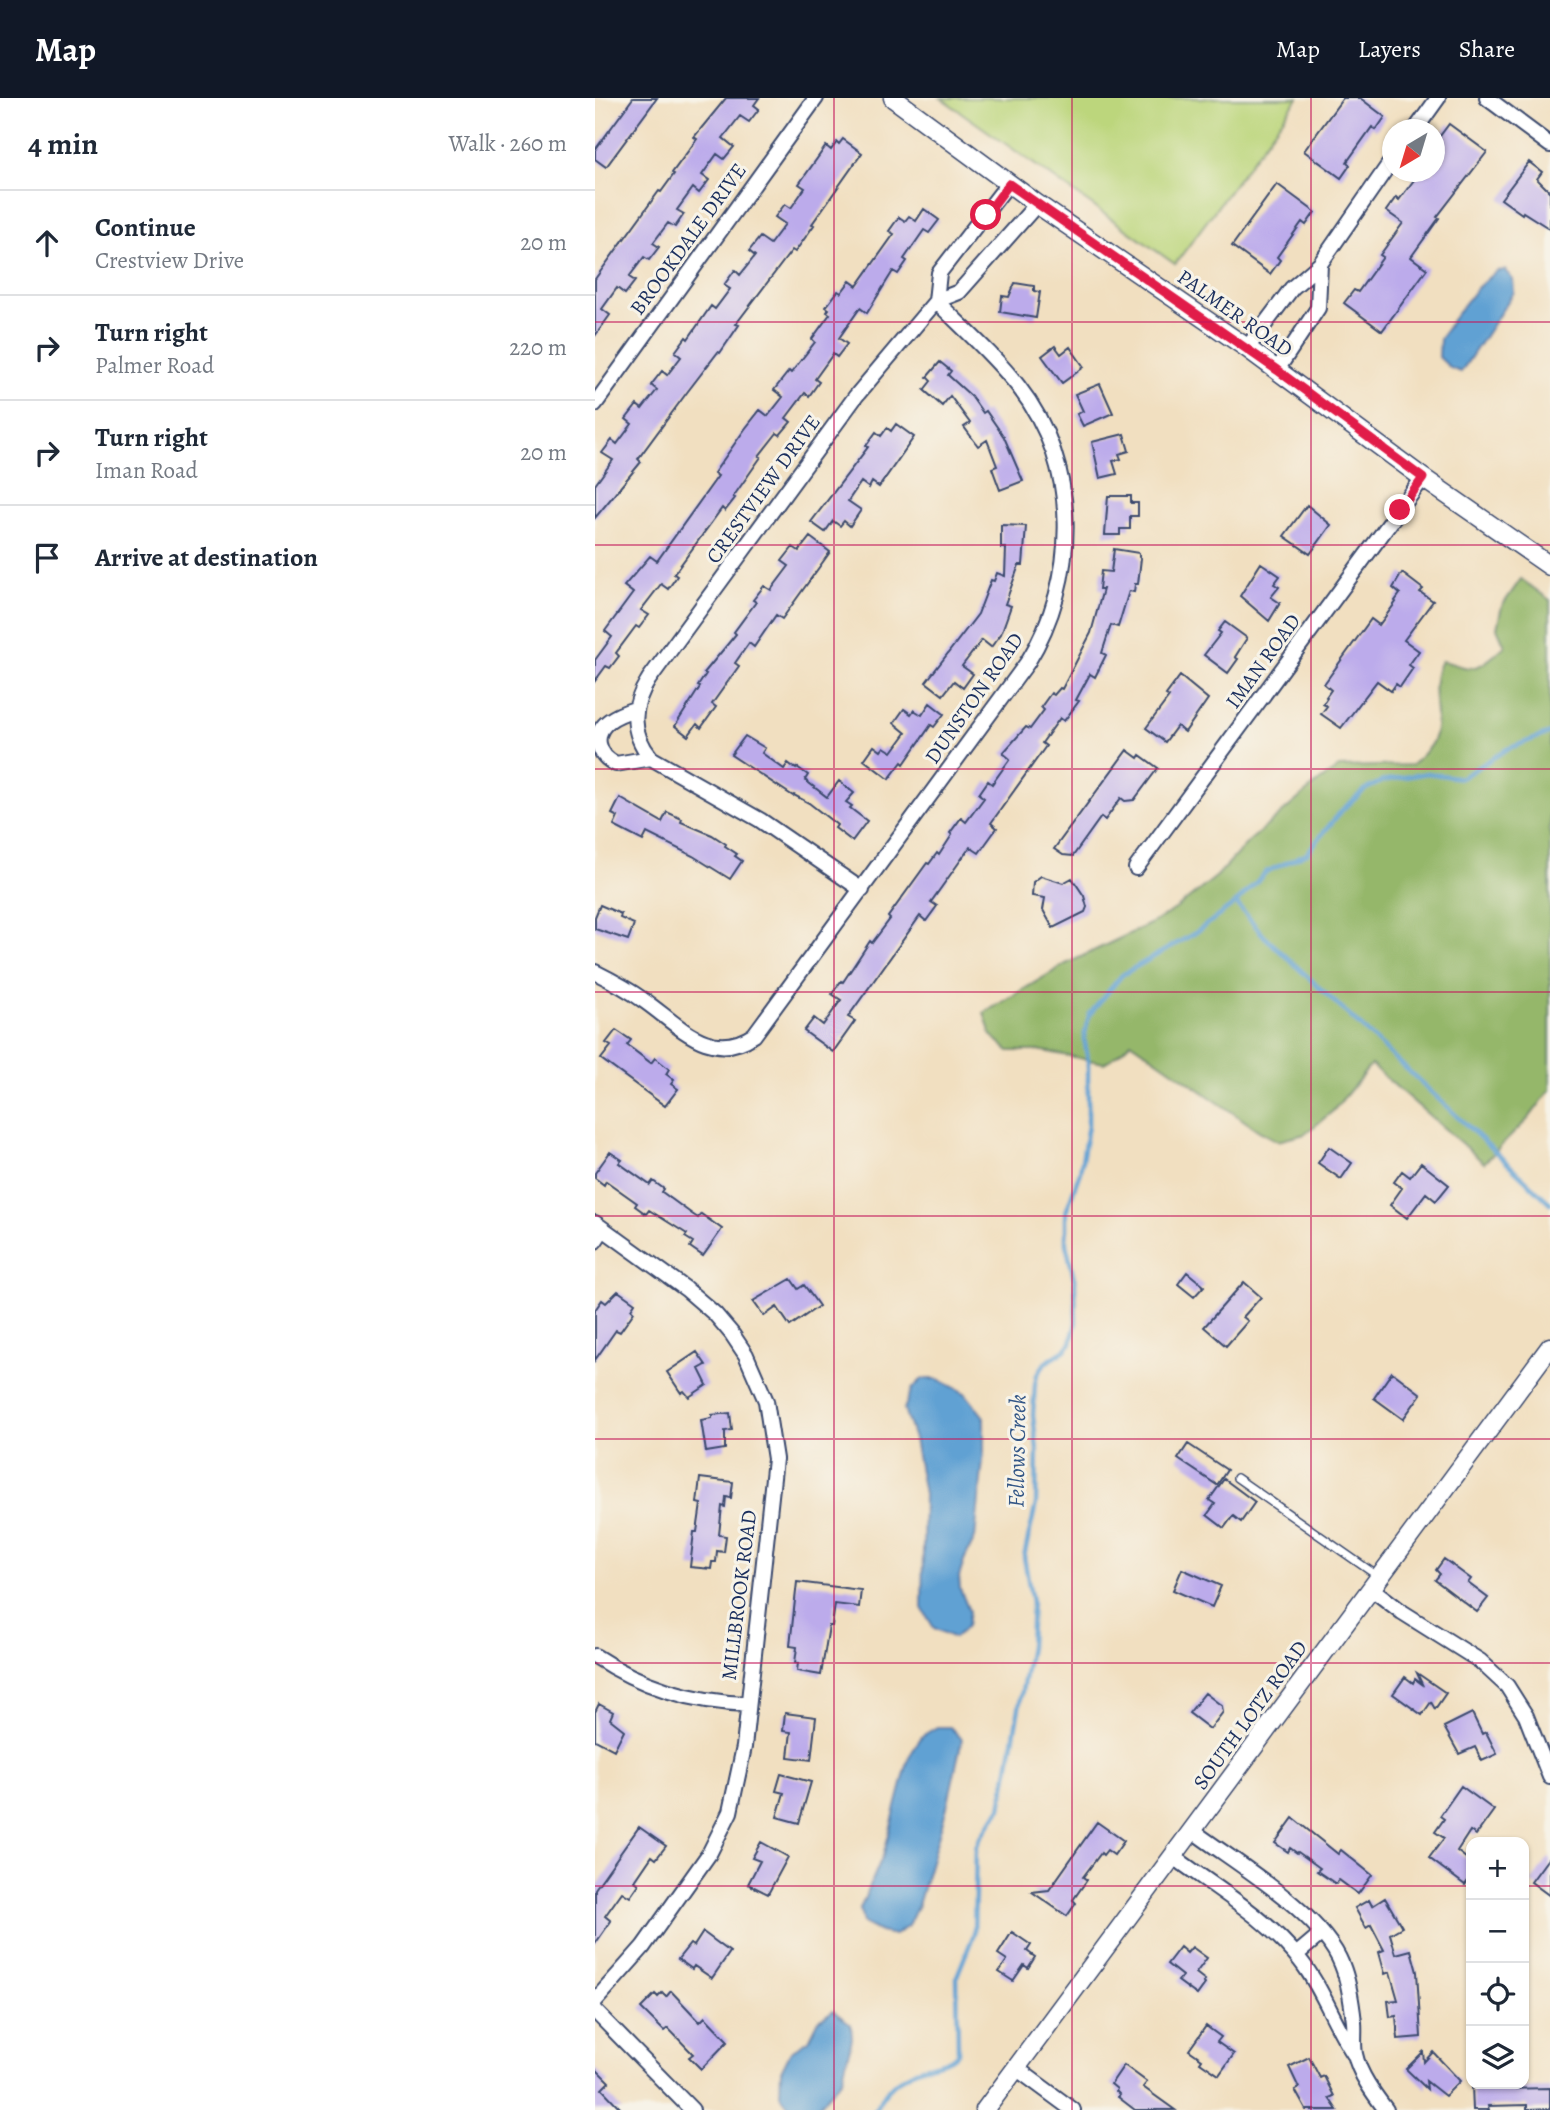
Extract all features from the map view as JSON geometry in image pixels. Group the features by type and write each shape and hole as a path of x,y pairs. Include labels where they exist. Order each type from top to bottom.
{"street":[{"name":"BROOKDALE DRIVE","path":"595,404 816,98"},
{"name":"PALMER ROAD","path":"893,98 1037,204 1247,348 1423,478 1548,562"},
{"path":"1423,119 1438,98"},
{"path":"1487,98 1550,145"},
{"path":"1247,348 1293,288 1320,264 1382,174"},
{"name":"CRESTVIEW DRIVE","path":"936,301 939,273 1009,184"},
{"name":"CRESTVIEW DRIVE","path":"635,709 649,679 856,396 936,301 959,292 1037,204"},
{"path":"1277,370 1318,308 1320,264"},
{"name":"DUNSTON ROAD","path":"595,972 643,1000 699,1041 728,1045 754,1035 1027,663 1042,638 1055,605 1063,569 1066,533 1064,494 1059,471 1042,424 1010,375 936,301"},
{"name":"IMAN ROAD","path":"1136,868 1423,478"},
{"path":"651,758 616,764 605,757 599,748 598,736 602,727 623,713 635,709 634,724 637,735 641,746 651,758 760,820 862,890"},
{"name":"MILLBROOK ROAD","path":"595,2001 643,1947 718,1838 730,1812 739,1776 774,1478 773,1439 766,1401 746,1355 715,1314 686,1289 598,1231"},
{"name":"SOUTH LOTZ ROAD","path":"985,2110 1550,1347"},
{"path":"1376,1583 1419,1622 1473,1656 1507,1686 1526,1716 1550,1777"},
{"path":"595,1656 628,1676 666,1691 706,1701 747,1704"},
{"path":"1193,1831 1296,1906 1322,1933 1342,1964 1354,2020 1355,2055"},
{"path":"1174,1857 1259,1919 1296,1955 1314,1979 1364,2077 1386,2110"},
{"path":"1296,1955 1322,1933"},
{"path":"595,2011 692,2110"},
{"path":"1016,2068 1073,2110"}],"lane":[{"path":"1237,1478 1376,1583"}],"green space":[{"path":"941,98 1298,98 1175,264"},
{"path":"1521,579 1550,600 1550,1090 1529,1118 1484,1163 1371,1065 1333,1111 1305,1134 1278,1141 1259,1131 1131,1042 1104,1063 1043,1051 1009,1051 991,1035 984,1013 1066,964 1152,923 1177,908 1217,876 1248,842 1339,767 1412,765 1429,747 1435,735 1434,694 1441,661 1475,667 1486,662 1505,646 1497,628 1502,606"}],"water":[{"path":"1505,270 1513,280 1514,292 1461,372 1450,368 1439,357 1440,339 1477,288 1496,271"},
{"path":"922,1379 938,1379 965,1393 984,1417 984,1451 975,1538 959,1577 960,1589 969,1611 967,1626 954,1638 934,1628 922,1608 924,1494 914,1439 904,1409 912,1389"},
{"path":"937,1727 950,1727 962,1739 947,1807 918,1905 908,1926 895,1935 880,1932 863,1923 860,1909 884,1853 909,1757 922,1736"},
{"path":"833,2011 851,2024 852,2039 842,2079 818,2107 791,2109 780,2094 781,2071 791,2051 809,2040 819,2020"}],"building":[{"path":"633,98 657,98 606,167 595,159 595,150"},
{"path":"726,98 759,98 754,105 759,109 749,122 740,116 723,138 734,147 724,159 717,154 702,175 709,180 699,193 693,188 677,210 684,214 675,227 668,223 653,243 659,247 649,260 644,257 629,277 635,281 625,294 617,288 602,309 610,315 595,336 595,279 674,174 672,173 697,139 694,137"},
{"path":"1343,98 1360,98 1385,117 1376,130 1372,127 1347,162 1350,165 1341,178 1304,151"},
{"path":"1449,124 1487,152 1437,217 1439,218 1411,257 1427,269 1382,331 1344,303 1354,290 1358,292 1403,223 1386,211 1396,197 1399,200 1412,182 1445,182 1445,129"},
{"path":"843,139 862,153 795,252 792,250 736,324 739,325 720,353 718,352 638,459 641,462 595,518 595,485 613,460 602,453 612,440 617,444 632,424 626,419 637,405 642,409 657,390 651,385 662,371 667,375 681,357 675,352 686,337 688,339 711,306 715,309 730,289 724,285 735,270 740,275 755,256 749,251 760,237 770,244 785,224 775,217 785,204 791,208 805,188 799,184 826,146 831,150"},
{"path":"1529,162 1542,172 1537,179 1550,192 1550,229 1501,199"},
{"path":"1277,184 1315,212 1306,225 1302,222 1277,257 1280,260 1270,274 1232,246"},
{"path":"924,209 939,220 929,233 924,230 904,259 907,261 898,274 893,271 867,313 860,308 839,338 847,344 837,357 833,354 815,379 819,382 809,396 805,393 786,418 791,422 780,435 777,433 759,456 761,457 733,497 735,498 725,511 722,508 674,574 677,576 668,589 661,584 641,610 649,615 639,628 636,626 616,653 619,656 610,668 606,666 595,681 595,660 612,637 605,631 633,593 624,586 650,556 657,561 718,476 714,473 760,410 768,416 783,397 774,390 815,342 812,339 830,314 826,307 838,291 841,293 850,281 857,286 894,234 889,231 899,217 905,221 909,216 916,221"},
{"path":"1015,283 1034,286 1034,291 1040,292 1036,318 1000,312 1002,296 1009,297"},
{"path":"1055,346 1061,354 1070,347 1084,367 1062,383 1042,356"},
{"path":"940,362 951,371 948,375 971,396 983,413 986,411 1004,437 1023,481 1000,490 992,468 997,466 987,440 978,446 964,427 970,423 950,396 942,406 924,390 931,381 927,377"},
{"path":"1100,384 1113,413 1083,426 1077,414 1083,411 1075,394"},
{"path":"896,424 914,437 879,487 872,482 869,488 861,482 848,501 861,510 850,526 844,521 840,526 833,521 825,532 811,522 868,447 866,446 876,432 881,436 887,428 891,431"},
{"path":"1124,434 1129,451 1119,454 1121,459 1113,461 1117,474 1100,478 1092,442"},
{"path":"1108,496 1131,496 1131,503 1138,503 1138,516 1130,516 1130,529 1120,529 1120,535 1105,535"},
{"path":"1307,505 1331,525 1310,554 1284,536"},
{"path":"1001,525 1026,526 1023,565 1019,565 1005,604 1011,606 1001,634 991,647 982,640 962,666 973,674 963,688 954,681 943,695 926,682 978,614 991,580 994,581 997,573 1005,576 1006,548 1001,548"},
{"path":"810,537 830,552 782,619 776,615 754,647 749,643 735,663 739,666 712,704 716,707 701,728 697,724 688,736 675,726 700,687 698,686 706,674 704,673 736,634 734,632 764,586 771,590 789,566 782,561 793,547 799,551"},
{"path":"1114,549 1139,553 1141,558 1138,584 1135,584 1134,592 1129,591 1118,627 1111,625 1102,653 1106,655 1095,677 1090,674 1076,700 1079,701 1064,721 1060,718 1042,743 1046,746 991,823 997,828 979,853 970,847 931,902 937,906 926,921 920,916 848,1017 855,1021 833,1052 804,1031 814,1018 823,1025 841,1000 832,994 870,941 872,943 890,919 888,917 927,863 929,864 937,853 939,855 961,818 966,822 984,798 979,794 988,781 992,784 1010,759 1003,753 1026,727 1030,729 1044,710 1041,707 1051,693 1054,695 1062,689 1091,633 1103,589 1099,589 1101,571 1111,572"},
{"path":"1261,563 1280,576 1274,584 1279,587 1271,597 1280,603 1269,621 1240,596"},
{"path":"1402,573 1423,589 1420,592 1433,601 1404,640 1419,651 1409,665 1413,668 1400,687 1396,684 1391,691 1377,681 1341,728 1321,714 1327,706 1323,704 1331,690 1324,684 1371,619 1379,625 1396,602 1400,594 1393,588"},
{"path":"1225,622 1247,638 1235,657 1238,659 1228,673 1204,655 1221,633 1218,631"},
{"path":"1180,676 1208,699 1185,732 1177,726 1165,742 1146,728 1169,697 1166,695"},
{"path":"930,703 944,714 934,727 931,725 904,764 902,762 889,779 864,760 874,746 881,751 884,747 892,752 906,733 894,723 904,709 911,714 914,710 922,715"},
{"path":"745,736 765,748 762,753 784,769 788,763 808,775 805,780 827,797 839,781 854,793 846,802 867,821 852,841 809,803 793,796 731,755"},
{"path":"1127,750 1138,758 1140,755 1158,768 1134,800 1125,801 1121,798 1105,820 1101,817 1073,856 1063,855 1054,849"},
{"path":"620,798 662,822 667,812 682,819 681,822 726,844 742,861 730,879 693,856 647,833 643,841 614,826 618,817 612,814"},
{"path":"1041,876 1063,883 1072,878 1084,896 1087,907 1085,912 1053,928 1043,910 1045,898 1032,896 1033,882"},
{"path":"600,905 621,914 620,918 634,924 628,940 595,929 595,917"},
{"path":"616,1030 631,1040 627,1045 651,1063 655,1058 669,1069 666,1074 674,1080 671,1084 678,1089 665,1106 601,1059 611,1046 606,1043"},
{"path":"1329,1147 1352,1163 1341,1179 1318,1163"},
{"path":"610,1152 622,1160 619,1163 650,1185 653,1181 664,1189 662,1192 692,1214 698,1218 701,1214 722,1229 703,1256 690,1247 693,1242 685,1237 687,1234 649,1210 646,1214 635,1206 637,1203 606,1181 604,1185 595,1178 595,1173"},
{"path":"1421,1163 1449,1185 1436,1201 1426,1193 1407,1218 1390,1205 1402,1188 1394,1182 1402,1171 1410,1177"},
{"path":"1187,1272 1204,1286 1194,1297 1178,1284"},
{"path":"791,1279 798,1289 804,1285 819,1306 790,1326 777,1307 764,1316 753,1301"},
{"path":"1244,1282 1261,1297 1243,1317 1248,1321 1226,1346 1204,1327"},
{"path":"618,1291 635,1303 631,1309 634,1312 620,1332 616,1330 595,1360 595,1310 602,1300 606,1303"},
{"path":"697,1352 706,1365 699,1369 707,1385 689,1397 684,1391 681,1393 667,1372"},
{"path":"1392,1372 1421,1394 1403,1419 1374,1398"},
{"path":"730,1413 732,1430 725,1431 725,1449 706,1452 701,1420 712,1418 712,1415"},
{"path":"1188,1444 1227,1470 1217,1485 1178,1459"},
{"path":"700,1478 733,1482 731,1498 726,1497 725,1507 722,1506 719,1535 726,1536 724,1552 717,1551 716,1562 712,1562 711,1569 690,1567 701,1504 697,1503"},
{"path":"1224,1479 1255,1502 1241,1522 1233,1516 1224,1528 1207,1515 1215,1504 1209,1500"},
{"path":"1444,1559 1471,1579 1468,1583 1488,1598 1477,1612 1435,1580 1440,1574 1436,1570"},
{"path":"1182,1569 1221,1586 1212,1607 1173,1590"},
{"path":"797,1582 861,1590 859,1607 835,1604 821,1675 797,1671 797,1647 790,1646"},
{"path":"1417,1673 1446,1693 1435,1709 1431,1702 1422,1715 1393,1694 1405,1677 1413,1683 1415,1679 1422,1684"},
{"path":"1205,1693 1222,1706 1223,1712 1210,1729 1189,1713"},
{"path":"599,1704 613,1712 610,1719 624,1730 614,1750 595,1740 595,1712"},
{"path":"785,1713 816,1717 811,1760 788,1757 791,1732 783,1731"},
{"path":"1472,1713 1482,1734 1486,1732 1497,1754 1482,1761 1475,1747 1459,1754 1444,1727"},
{"path":"781,1774 811,1782 799,1823 777,1817 784,1793 776,1791"},
{"path":"1461,1786 1494,1810 1476,1835 1470,1831 1457,1851 1466,1858 1465,1885 1429,1858 1444,1838 1435,1832 1444,1819 1440,1816"},
{"path":"1293,1818 1338,1854 1341,1850 1372,1875 1358,1894 1339,1880 1336,1884 1317,1871 1320,1868 1298,1852 1290,1848 1288,1852 1275,1843"},
{"path":"1097,1822 1124,1841 1114,1855 1107,1850 1103,1855 1101,1853 1083,1877 1087,1880 1073,1900 1076,1903 1067,1916 1032,1892 1049,1890"},
{"path":"639,1827 666,1846 656,1859 652,1856 635,1881 639,1884 630,1897 622,1892 605,1916 611,1921 595,1944 595,1889"},
{"path":"761,1842 788,1857 768,1894 748,1884 760,1861 752,1858"},
{"path":"1550,1856 1550,1896 1531,1882"},
{"path":"1385,1898 1402,1927 1390,1934 1396,1954 1411,1950 1417,1972 1421,2037 1398,2039 1396,2016 1390,2017 1388,2001 1398,2000 1390,1972 1385,1974 1379,1952 1384,1950 1371,1925 1366,1928 1355,1908 1369,1900 1372,1906"},
{"path":"703,1932 730,1952 712,1978 678,1959 690,1944 694,1946"},
{"path":"1012,1932 1031,1945 1027,1951 1035,1957 1028,1968 1024,1965 1013,1981 999,1972 1007,1960 998,1954"},
{"path":"1180,1947 1187,1953 1192,1947 1207,1958 1196,1973 1205,1980 1197,1995 1178,1981 1182,1976 1167,1964"},
{"path":"671,1991 700,2022 705,2017 728,2041 701,2069 689,2057 693,2054 668,2028 664,2031 641,2008 655,1994 658,1997 662,1993 666,1997"},
{"path":"1206,2026 1221,2037 1217,2042 1234,2054 1219,2075 1200,2062 1202,2059 1189,2050"},
{"path":"1423,2052 1424,2062 1433,2052 1460,2081 1445,2096 1426,2081 1427,2089 1406,2069"},
{"path":"1309,2057 1320,2078 1324,2076 1334,2096 1329,2098 1337,2110 1306,2110 1295,2090 1299,2088 1289,2067"},
{"path":"1124,2065 1147,2082 1143,2087 1175,2110 1135,2110 1118,2097 1120,2095 1117,2089 1111,2084"},
{"path":"595,2068 609,2082 602,2089 622,2110 595,2110"},
{"path":"1550,2088 1550,2109 1527,2110 1527,2105 1488,2106 1489,2110 1473,2110 1472,2089"}],"waterway":[{"name":"Fellows Creek","path":"875,2110 889,2089 908,2074 947,2061 958,2052 957,1976 974,1934 976,1848 1001,1808 1030,1647 1032,1602 1024,1557 1036,1504 1037,1449 1033,1415 1035,1384 1045,1363 1071,1343 1076,1322 1075,1282 1066,1244 1066,1212 1080,1172 1088,1125 1088,1060 1084,1038 1089,1015 1122,975 1195,933 1236,903 1266,872 1307,853 1342,810 1366,789 1383,781 1427,773 1461,778 1507,749 1550,733"},
{"path":"1236,903 1264,936 1550,1203"}],"route":[{"path":"986,215 1009,184 1277,370 1423,478 1400,510"}]}
